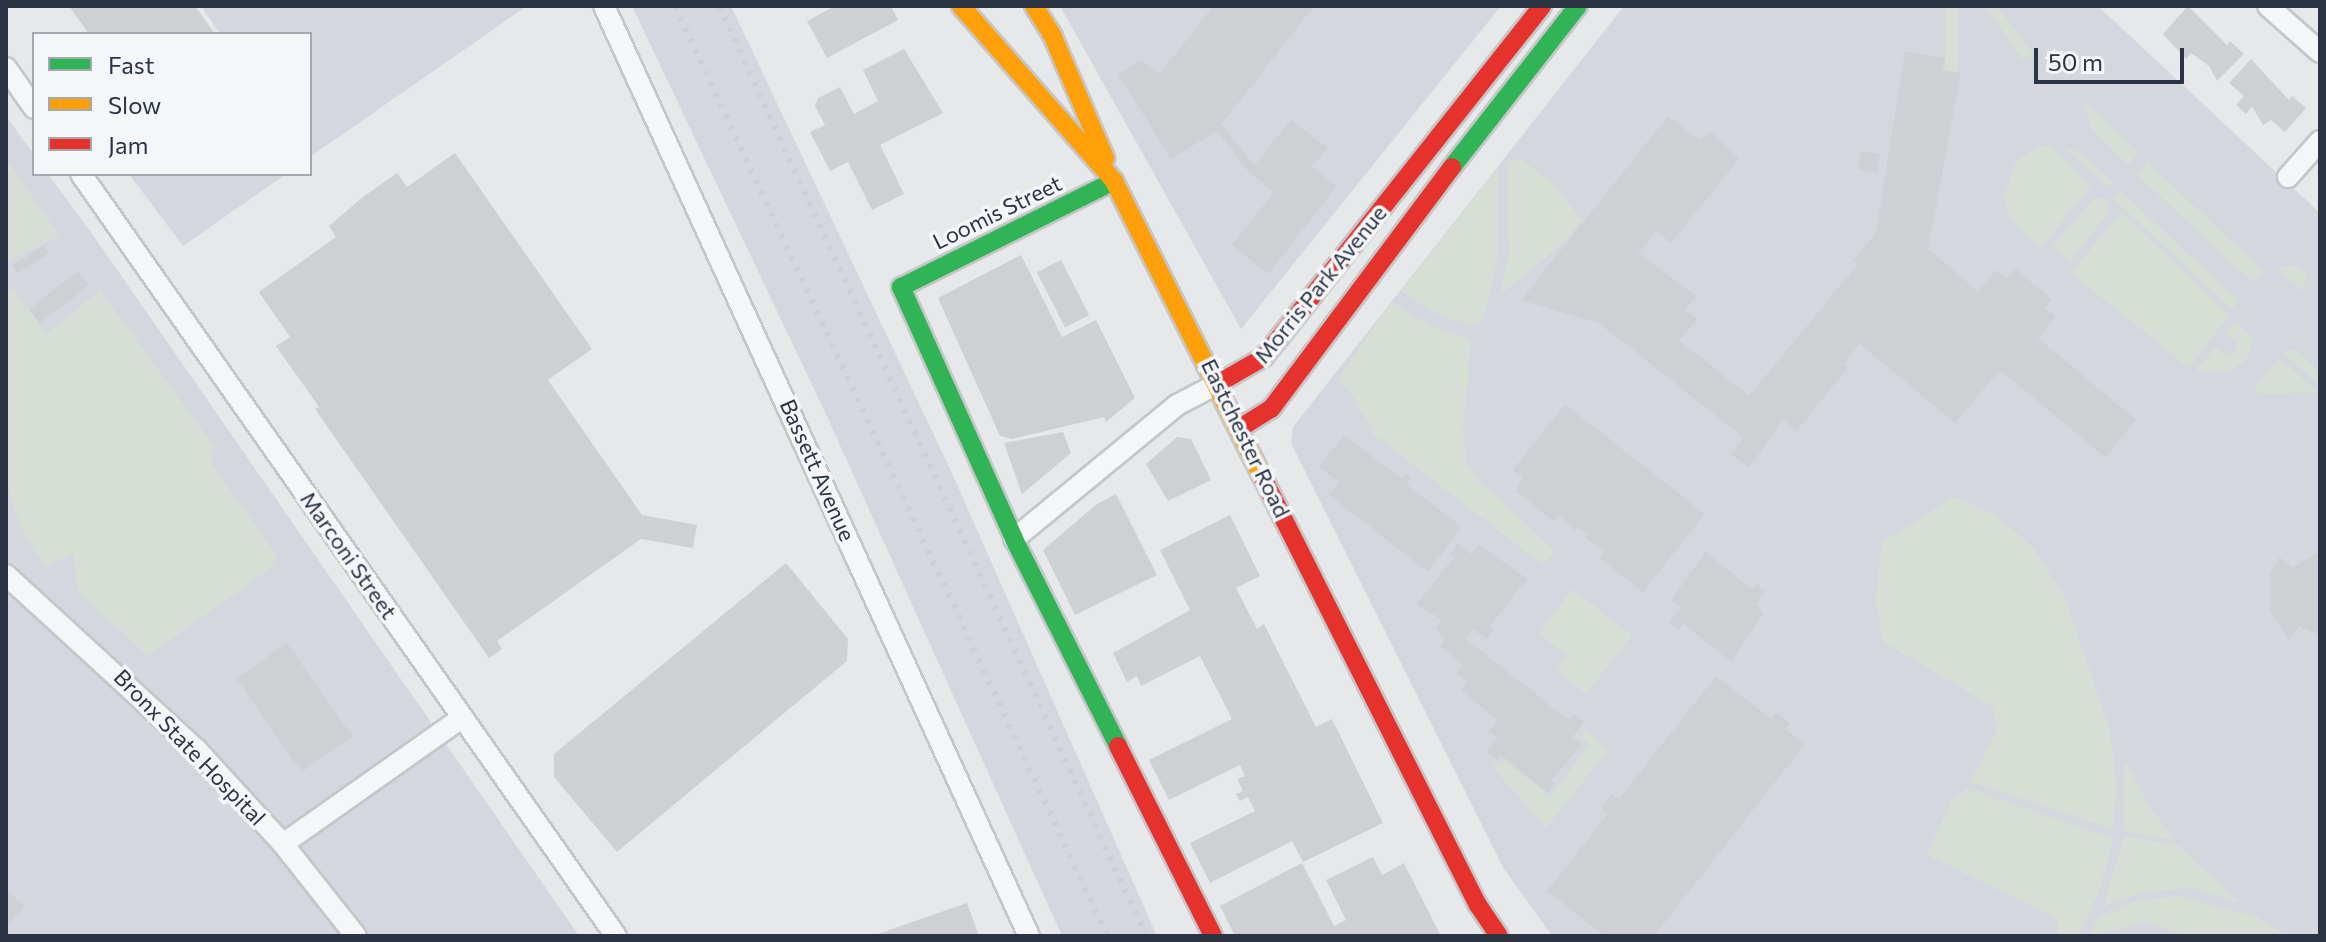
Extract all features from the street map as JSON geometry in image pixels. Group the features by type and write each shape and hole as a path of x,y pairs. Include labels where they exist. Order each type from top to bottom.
{"main road":[{"name":"Eastchester Road","path":"961,6 1114,181 1219,383 1478,905 1499,936"},
{"path":"1034,6 1053,37 1114,181"},
{"name":"Morris Park Avenue","path":"1219,383 1264,357 1542,6"},
{"name":"Morris Park Avenue","path":"1240,428 1271,409 1341,310 1578,6"},
{"name":"Loomis Street","path":"1014,539 901,287 1114,181"},
{"path":"1014,539 1213,936"}],"street":[{"name":"Bassett Avenue","path":"604,6 1029,936"},
{"path":"2268,6 2320,52"},
{"path":"6,68 32,105"},
{"path":"2288,177 2320,141"},
{"name":"Marconi Street","path":"82,176 616,936"},
{"name":"Morris Park Avenue","path":"1014,539 1162,417 1219,383"},
{"name":"Bronx State Hospital","path":"6,575 134,688 283,844 356,936"},
{"path":"283,844 463,717"},
{"name":"Eastchester Road","path":"1478,905 1482,936"}],"shaded area":[{"path":"201,6 527,6 312,156 312,32 219,32"},
{"path":"632,6 731,6 950,469 1157,936 1062,936 824,410"},
{"path":"1060,6 1501,6 1241,329"},
{"path":"1624,6 2098,6 2320,213 2320,936 1552,936 1503,867 1291,443 1293,427"},
{"path":"1945,6 1958,6 1958,83 1945,83"},
{"path":"1985,6 1997,6 2035,56 2023,60"},
{"path":"2083,101 2138,151 2129,166 2091,128"},
{"path":"6,116 32,152 32,176 49,176 93,235 579,936 6,936"},
{"path":"2040,146 2051,147 2091,186 2041,248 2009,219 2004,197 2016,161"},
{"path":"2063,146 2079,152 2114,182 2109,188"},
{"path":"1520,158 1556,187 1582,220 1565,241 1500,295 1509,254 1507,162"},
{"path":"6,159 60,236 6,262"},
{"path":"2148,163 2264,271 2253,282 2137,175"},
{"path":"1498,168 1498,255 1487,307 1481,321 1470,326 1434,313 1401,291"},
{"path":"130,176 283,176 183,246"},
{"path":"2120,190 2239,301 2232,309 2112,198"},
{"path":"2094,198 2106,199 2109,212 2070,261 2053,246"},
{"path":"2121,212 2229,315 2189,368 2071,273"},
{"path":"2286,265 2298,266 2306,275 2302,292 2278,269"},
{"path":"6,289 14,290 47,334 100,290 214,446 211,463 276,554 275,565 148,656 78,592 73,553 46,567 26,538 13,506 6,481"},
{"path":"1392,302 1431,326 1471,340 1463,432 1466,461 1477,479 1555,551 1543,565 1374,435 1352,394 1337,380"},
{"path":"2235,322 2254,338 2248,358 2228,373 2195,372 2215,348 2230,356 2236,351 2236,341 2226,333"},
{"path":"2294,349 2320,372 2320,386 2283,353"},
{"path":"2279,358 2318,392 2257,395 2256,386"},
{"path":"1954,497 1992,513 2016,532 2034,549 2065,597 2110,731 2117,788 2112,829 1970,782 1996,732 1993,707 1883,642 1876,601 1882,542"},
{"path":"1572,589 1632,635 1586,694 1556,670 1567,656 1539,634"},
{"path":"1586,730 1608,750 1546,828 1496,771 1492,760 1500,764 1504,760 1550,796 1590,745 1581,738"},
{"path":"2124,759 2150,807 2175,840 2124,831"},
{"path":"1968,788 2113,838 2100,889 2079,936 2059,936 2056,918 1926,855 1952,800"},
{"path":"2124,836 2179,846 2241,904 2192,888 2139,893 2103,907"},
{"path":"2177,896 2256,916 2288,936 2190,936 2145,922 2088,936 2097,918 2137,900"}],"building":[{"path":"69,6 195,6 214,32 88,32"},
{"path":"835,6 891,6 898,20 827,58 807,21"},
{"path":"1213,6 1314,6 1222,124 1254,166 1291,120 1327,148 1312,167 1337,186 1268,274 1232,245 1274,192 1249,172 1217,131 1171,159 1118,74 1141,60 1160,74"},
{"path":"2188,6 2227,45 2230,41 2244,54 2217,81 2209,66 2191,53 2186,59 2163,34"},
{"path":"904,49 943,113 880,145 904,194 872,210 848,162 830,171 810,132 825,125 815,106 818,98 840,87 854,114 878,101 863,70"},
{"path":"1905,51 1945,58 1942,70 1961,73 1928,249 1978,291 1996,270 2007,279 2016,269 2052,299 2045,308 2056,317 2038,338 2136,420 2105,457 2000,370 1955,423 1860,344 1843,364 1848,368 1796,431 1783,420 1749,468 1731,454 1744,438 1599,323 1521,300 1668,116 1699,140 1711,131 1739,159 1671,243 1656,231 1638,253 1696,296 1685,310 1697,319 1679,340 1749,396 1858,264 1854,260 1876,233"},
{"path":"2251,59 2289,100 2292,96 2306,108 2285,132 2271,120 2263,125 2252,107 2246,114 2236,105 2244,96 2229,83"},
{"path":"1861,151 1880,154 1877,173 1858,170"},
{"path":"455,153 592,349 548,380 642,515 697,525 693,548 641,539 497,641 502,649 489,658 315,409 319,407 276,346 290,337 259,292 336,237 329,226 363,197 397,173 407,187"},
{"path":"44,246 49,254 17,273 13,266"},
{"path":"1021,255 1062,337 1096,320 1135,398 1106,422 1104,417 1012,439 1000,436 938,298"},
{"path":"1061,260 1089,315 1065,328 1037,272"},
{"path":"78,271 89,285 40,323 29,309"},
{"path":"1565,404 1705,514 1643,592 1599,558 1605,550 1585,538 1588,534 1578,527 1575,531 1559,514 1553,521 1516,492 1522,477 1513,470"},
{"path":"1063,432 1071,453 1022,494 1004,443"},
{"path":"1344,435 1402,479 1406,474 1411,477 1406,484 1462,527 1428,572 1329,495 1339,482 1319,467"},
{"path":"1177,437 1191,439 1211,480 1168,501 1146,464"},
{"path":"1116,494 1157,575 1075,615 1043,550 1097,504"},
{"path":"1230,515 1260,576 1236,588 1257,629 1264,624 1316,727 1332,719 1383,823 1303,862 1292,841 1210,883 1190,843 1255,811 1248,797 1240,801 1236,794 1243,791 1237,779 1245,776 1240,765 1169,800 1149,760 1232,719 1200,656 1141,686 1137,676 1127,682 1113,653 1190,610 1160,550"},
{"path":"1458,543 1471,554 1479,544 1527,579 1490,626 1494,629 1486,639 1473,629 1466,639 1569,720 1574,714 1584,722 1573,737 1582,744 1551,780 1555,783 1548,793 1501,755 1497,760 1487,752 1498,738 1489,731 1498,720 1460,690 1467,682 1457,674 1463,665 1440,646 1446,638 1435,629 1442,620 1417,604 1454,557 1450,554"},
{"path":"1706,551 1752,590 1757,584 1766,591 1755,605 1764,613 1731,662 1684,624 1679,630 1669,622 1681,608 1671,600"},
{"path":"2320,551 2320,635 2299,626 2289,640 2270,612 2270,575 2279,557 2293,567"},
{"path":"786,563 848,639 847,661 617,852 554,777 554,754"},
{"path":"287,643 352,736 302,772 236,679"},
{"path":"1716,676 1771,719 1777,713 1790,723 1785,729 1805,744 1654,936 1605,936 1547,891 1608,814 1601,808 1612,794 1619,799"},
{"path":"1373,857 1382,875 1404,863 1441,936 1235,936 1220,906 1302,863 1334,926 1346,920 1326,880"},
{"path":"6,889 25,906 6,927"},
{"path":"967,903 979,936 872,936"}],"railway":[{"path":"675,6 1107,936"},
{"path":"719,6 1146,936"}],"traffic: fast":[{"path":"1452,167 1578,6"},
{"path":"1114,181 901,287 1014,539 1118,746"}],"traffic: slow":[{"path":"961,6 1114,181 1263,478"},
{"path":"1034,6 1053,37 1105,158"}],"traffic: jam":[{"path":"1219,383 1264,357 1542,6"},
{"path":"1240,428 1271,409 1452,167"},
{"path":"1263,478 1478,905 1499,936"},
{"path":"1118,746 1213,936"}]}
